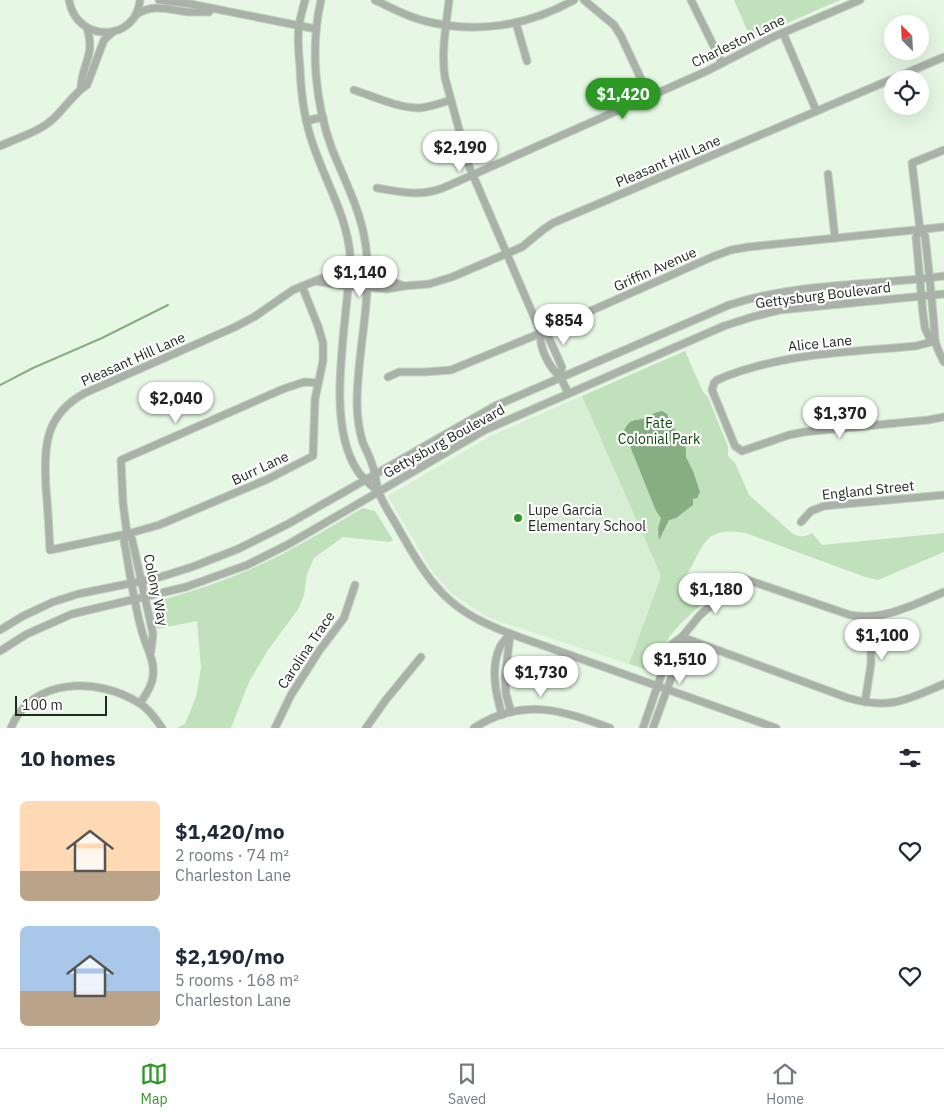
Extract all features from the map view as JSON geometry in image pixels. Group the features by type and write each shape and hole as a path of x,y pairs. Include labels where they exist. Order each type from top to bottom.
{"street":[{"path":"69,0 75,17 87,28 98,32 113,32"},
{"path":"0,146 40,128 52,120 87,85 104,40 113,32 128,25 136,15 140,0"},
{"path":"159,0 191,4 316,29"},
{"path":"304,0 299,26 300,82 306,121 314,148 348,238 350,254 350,276 340,383 340,410 342,429 349,454 357,471 378,492 422,569 438,590 453,604 473,618 510,634 776,728"},
{"path":"321,0 316,29 317,75 323,117 331,144 362,226 368,259 357,411 361,436 372,464 378,492"},
{"path":"375,0 424,21 468,28 490,27 532,19 556,10 574,0"},
{"path":"449,0 443,44 443,64 451,100 473,176 541,333 539,340 553,371 560,376 568,393"},
{"path":"584,0 614,26 621,36 649,96"},
{"path":"691,0 722,63"},
{"name":"Charleston Lane","path":"377,188 411,194 429,193 473,176 722,63 783,33 860,0"},
{"path":"136,15 157,7 189,12 225,12"},
{"path":"516,23 527,61"},
{"path":"81,89 81,78 91,52 87,28"},
{"path":"783,33 816,110"},
{"name":"Pleasant Hill Lane","path":"316,281 388,289 429,284 506,255 522,247 553,224 816,110 944,57"},
{"path":"354,90 409,107 421,108 451,100"},
{"path":"306,121 323,117"},
{"path":"944,150 912,164 920,230 925,236 936,334 935,341 944,362"},
{"path":"828,174 835,238"},
{"name":"Griffin Avenue","path":"388,377 399,372 450,370 541,333 731,250 944,227"},
{"path":"920,230 916,237 925,328 929,337 935,341"},
{"name":"Pleasant Hill Lane","path":"50,550 45,450 50,430 61,411 71,402 86,393 235,327 287,294 316,281 334,275 386,279 404,286"},
{"name":"Gettysburg Boulevard","path":"0,630 23,616 53,602 78,594 142,581 192,567 238,549 288,524 490,408 718,309 754,297 786,291 944,276"},
{"name":"Burr Lane","path":"50,550 152,528 284,471 313,456 314,410 323,361 323,343 302,286"},
{"name":"Gettysburg Boulevard","path":"0,651 27,634 72,614 145,598 203,582 254,562 287,545 485,430 715,330 752,317 780,310 944,294"},
{"name":"Alice Lane","path":"935,341 916,346 777,360 717,380 712,386 712,394 735,446 739,450 744,451 777,438 804,432 944,418"},
{"name":"Colony Way","path":"151,653 144,636 124,541 126,534 121,460 283,389 304,382 318,383"},
{"name":"England Street","path":"801,522 811,511 824,506 944,495"},
{"name":"Colony Way","path":"126,534 132,539 153,634 151,653 153,675 147,694 140,703"},
{"path":"643,728 672,644 682,637 700,615 713,604 727,581 732,577 739,577 850,615 871,617 896,612 944,592"},
{"name":"Carolina Trace","path":"275,728 295,688 319,651 344,618 355,584"},
{"path":"865,702 871,664 871,617"},
{"path":"510,634 504,678 511,712"},
{"path":"502,715 496,694 496,666 500,646 510,634"},
{"path":"653,728 682,648 682,637"},
{"path":"682,637 848,698 865,702 898,703 944,684"},
{"path":"366,728 421,657"},
{"path":"11,728 29,703 41,695 70,686 91,685 108,688 140,703 162,728"},
{"path":"474,728 511,712 530,710 552,710 573,714 592,725 610,728"}],"shaded area":[{"name":"Lupe Garcia Elementary School","path":"582,396 661,576 629,664 501,622 486,616 451,593 430,568 388,496 491,436"},
{"path":"662,411 667,414 672,426 682,438 686,449 686,457 700,492 697,498 693,499 693,505 676,518 669,520 659,540 658,529 661,518 656,511 624,431 629,423"}],"green space":[{"path":"734,0 840,0 751,39"},
{"name":"Fate Colonial Park","path":"685,351 703,392 708,397 728,447 728,456 735,463 749,495 792,533 802,536 812,533 822,545 944,533 944,552 878,580 865,577 746,533 730,531 718,533 710,537 704,544 680,583 701,605 669,637 657,669 651,671 629,664 661,576 582,396"},
{"path":"363,508 375,511 393,540 389,542 343,537 314,558 307,574 304,595 299,608 268,650 249,682 231,728 177,728 185,724 196,697 201,668 197,621 157,629 153,614 155,604 158,601 231,577 273,559"}],"waterway":[{"path":"0,385 168,305"}],"place":[{"name":"Lupe Garcia Elementary School","path":"518,518"}]}
